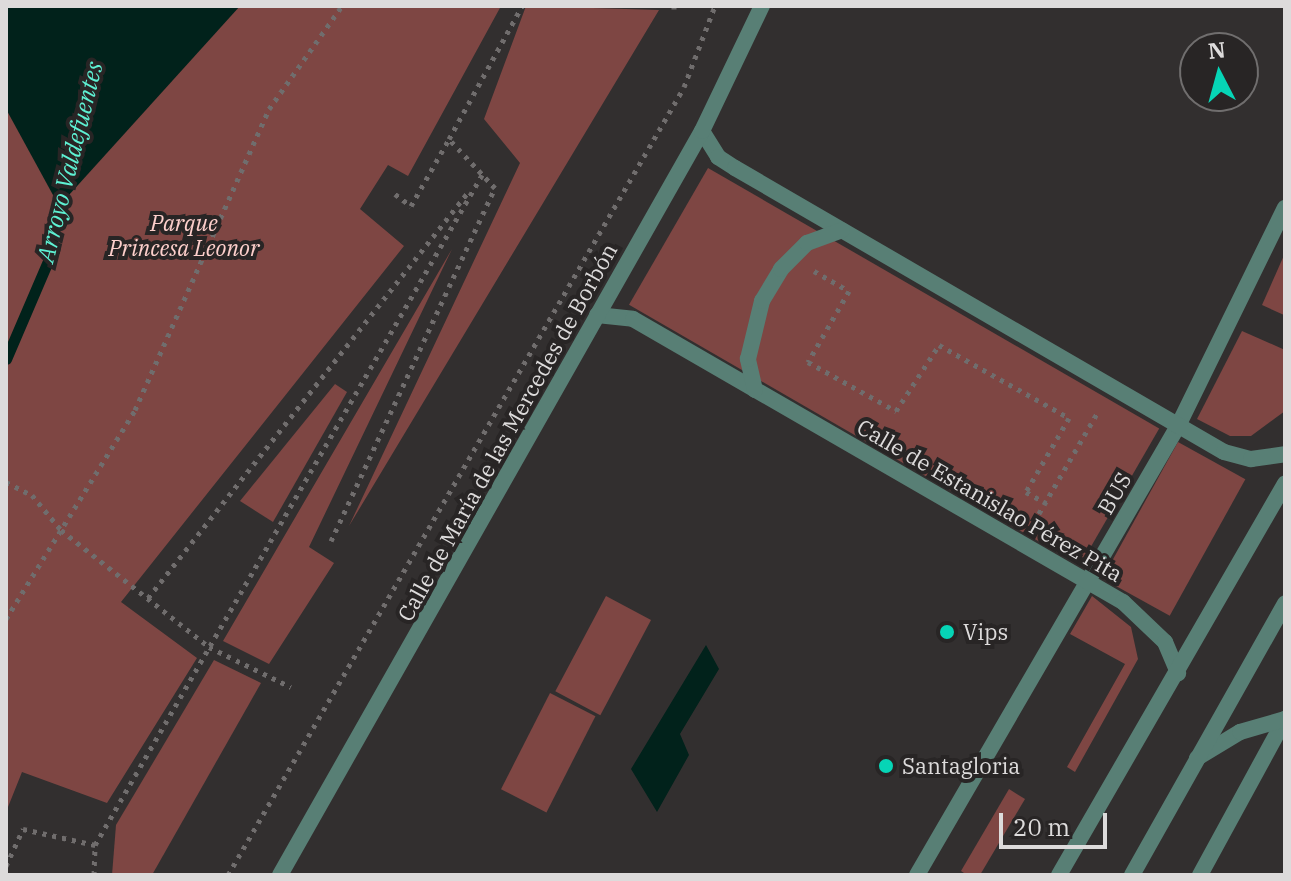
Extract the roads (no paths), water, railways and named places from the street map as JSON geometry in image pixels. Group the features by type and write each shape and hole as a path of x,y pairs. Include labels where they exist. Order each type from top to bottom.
{"street":[{"name":"Calle de María de las Mercedes de Borbón","path":"280,875 702,131 762,6"},
{"path":"702,131 718,157 1224,452 1251,459 1285,454"},
{"name":"BUS","path":"917,875 1178,426 1285,208"},
{"path":"755,390 748,359 762,301 807,243 842,230"},
{"name":"Calle de Estanislao Pérez Pita","path":"597,315 633,319 1088,582 1146,620 1165,642 1178,673"},
{"path":"1059,875 1285,483"},
{"path":"1132,875 1285,603"},
{"path":"1197,758 1240,732 1285,719"},
{"path":"1200,875 1285,719"}],"water":[{"path":"6,6 240,6 59,206 6,109"},
{"path":"706,645 719,669 680,734 689,755 657,812 631,769"}],"waterway":[{"name":"Arroyo Valdefuentes","path":"6,359 48,261 62,193"}],"place":[{"name":"Vips","path":"947,632"},
{"name":"Santagloria","path":"886,766"}],"park label":[{"name":"Parque Princesa Leonor","path":"184,234"}]}
